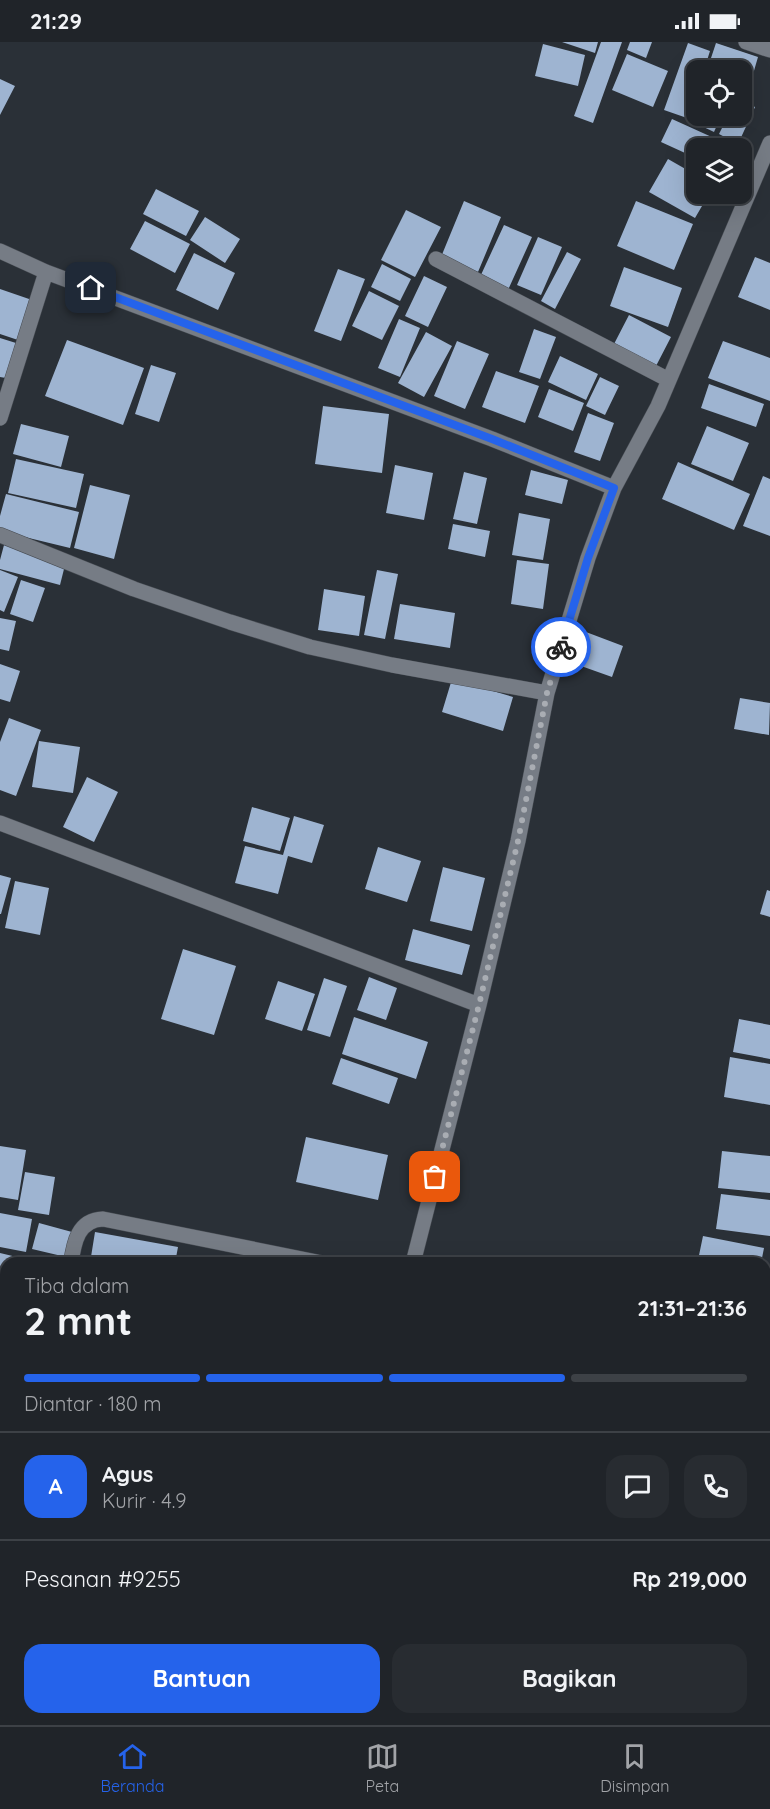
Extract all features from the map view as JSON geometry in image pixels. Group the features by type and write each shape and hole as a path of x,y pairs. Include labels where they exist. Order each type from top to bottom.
{"street":[{"path":"746,42 770,50"},
{"path":"415,1257 518,841 547,693 588,558 614,488 642,439 669,380 770,143"},
{"path":"0,251 46,272 492,439 614,488"},
{"path":"436,259 669,380"},
{"path":"0,418 46,272"},
{"path":"0,535 134,589 310,647 547,693"},
{"path":"0,823 479,1005"},
{"path":"72,1257 82,1227 91,1221 103,1219 292,1257"}],"building":[{"path":"562,42 598,42 595,53"},
{"path":"601,42 622,42 593,123 574,116"},
{"path":"630,42 652,42 646,58 627,50"},
{"path":"688,43 710,51 707,60 686,60 686,118 664,110"},
{"path":"716,43 758,57 752,78 752,60 710,60"},
{"path":"543,44 585,55 578,86 535,76"},
{"path":"627,54 668,71 653,107 612,90"},
{"path":"0,79 15,86 0,115"},
{"path":"672,119 714,138 686,138 686,153 661,142"},
{"path":"701,126 717,126 714,132"},
{"path":"723,126 746,126 741,138 727,138 719,134"},
{"path":"668,159 686,169 686,204 703,204 695,218 649,192"},
{"path":"156,189 199,211 186,236 143,214"},
{"path":"464,201 501,217 478,272 441,257"},
{"path":"636,201 693,224 674,270 617,246"},
{"path":"406,210 441,227 415,277 381,260"},
{"path":"205,217 240,239 225,263 190,240"},
{"path":"145,221 190,244 175,273 130,249"},
{"path":"504,225 532,237 508,290 480,277"},
{"path":"538,237 562,247 541,295 517,285"},
{"path":"567,252 581,259 555,309 541,301"},
{"path":"194,253 235,273 218,310 176,290"},
{"path":"755,257 770,263 770,310 738,297"},
{"path":"382,264 411,279 400,301 371,287"},
{"path":"624,267 682,288 668,327 610,306"},
{"path":"338,269 365,279 341,341 314,331"},
{"path":"424,276 447,287 428,327 405,316"},
{"path":"0,289 32,300 18,340 0,334"},
{"path":"369,291 399,306 382,340 352,326"},
{"path":"629,315 671,337 656,366 614,344"},
{"path":"399,319 420,328 400,377 378,368"},
{"path":"534,329 556,337 540,379 519,372"},
{"path":"426,332 452,346 424,397 398,383"},
{"path":"0,338 16,343 6,378 0,377"},
{"path":"67,340 144,368 123,425 45,396"},
{"path":"457,341 489,354 465,409 434,396"},
{"path":"723,341 770,358 770,401 708,378"},
{"path":"560,356 598,374 586,400 548,382"},
{"path":"151,365 176,373 159,422 135,414"},
{"path":"496,371 539,386 525,423 482,407"},
{"path":"600,377 619,386 605,415 586,406"},
{"path":"709,384 764,404 756,427 701,408"},
{"path":"549,389 584,403 573,431 538,417"},
{"path":"323,406 389,414 382,473 315,464"},
{"path":"588,413 614,423 600,461 574,452"},
{"path":"21,424 69,436 61,467 13,454"},
{"path":"707,426 749,443 733,481 691,464"},
{"path":"16,459 84,474 76,508 8,493"},
{"path":"678,462 750,494 734,530 662,499"},
{"path":"395,465 433,473 424,520 386,513"},
{"path":"531,470 568,480 562,504 525,495"},
{"path":"464,472 487,478 477,524 453,519"},
{"path":"763,476 770,479 770,536 743,526"},
{"path":"90,485 130,495 114,559 74,548"},
{"path":"6,494 79,512 70,548 0,531 0,516"},
{"path":"519,513 550,519 543,560 512,555"},
{"path":"453,524 490,531 485,557 448,549"},
{"path":"4,545 66,561 60,585 0,569"},
{"path":"517,560 549,564 543,609 511,604"},
{"path":"0,570 18,577 4,612 0,610"},
{"path":"377,570 398,574 385,639 364,635"},
{"path":"21,580 45,588 33,622 10,614"},
{"path":"324,589 365,596 359,636 318,630"},
{"path":"400,604 455,613 450,648 394,639"},
{"path":"0,618 16,621 9,651 0,649"},
{"path":"578,629 623,646 612,677 567,661"},
{"path":"0,664 20,671 10,702 0,699"},
{"path":"452,679 513,697 503,731 442,712"},
{"path":"740,698 770,703 769,735 734,729"},
{"path":"9,718 41,730 16,796 0,790 0,742"},
{"path":"39,741 80,747 73,793 32,787"},
{"path":"87,777 118,792 94,842 63,827"},
{"path":"252,807 290,818 280,851 243,841"},
{"path":"294,816 324,825 312,863 288,856 278,894 235,883 245,846 283,855"},
{"path":"378,847 421,861 407,902 365,889"},
{"path":"443,867 485,878 472,931 430,921"},
{"path":"0,875 11,878 1,914 0,914"},
{"path":"15,881 49,888 40,935 5,928"},
{"path":"767,890 770,891 770,917 760,914"},
{"path":"413,929 470,945 462,975 405,960"},
{"path":"183,949 236,966 214,1035 161,1019"},
{"path":"369,977 397,988 386,1020 357,1010"},
{"path":"324,978 347,986 330,1037 307,1030"},
{"path":"278,981 315,994 302,1031 265,1019"},
{"path":"354,1017 428,1042 416,1079 342,1054"},
{"path":"739,1019 770,1025 770,1059 733,1052"},
{"path":"730,1057 770,1064 770,1105 724,1097"},
{"path":"341,1058 398,1078 389,1104 332,1084"},
{"path":"306,1137 388,1155 378,1200 296,1182"},
{"path":"0,1146 26,1150 18,1200 0,1197"},
{"path":"722,1151 770,1156 770,1193 718,1188"},
{"path":"25,1172 55,1177 49,1215 18,1210"},
{"path":"721,1194 770,1200 770,1236 716,1229"},
{"path":"0,1213 32,1219 26,1252 0,1247"},
{"path":"39,1223 72,1232 66,1257 32,1249"},
{"path":"95,1232 178,1247 176,1257 91,1257"},
{"path":"703,1236 764,1248 762,1257 699,1257"},
{"path":"0,1253 17,1257 0,1257"}],"way so far":[{"path":"435,1177 518,841 547,693 561,647"}],"route":[{"path":"91,288 492,439 614,488 588,558 561,647"}]}
